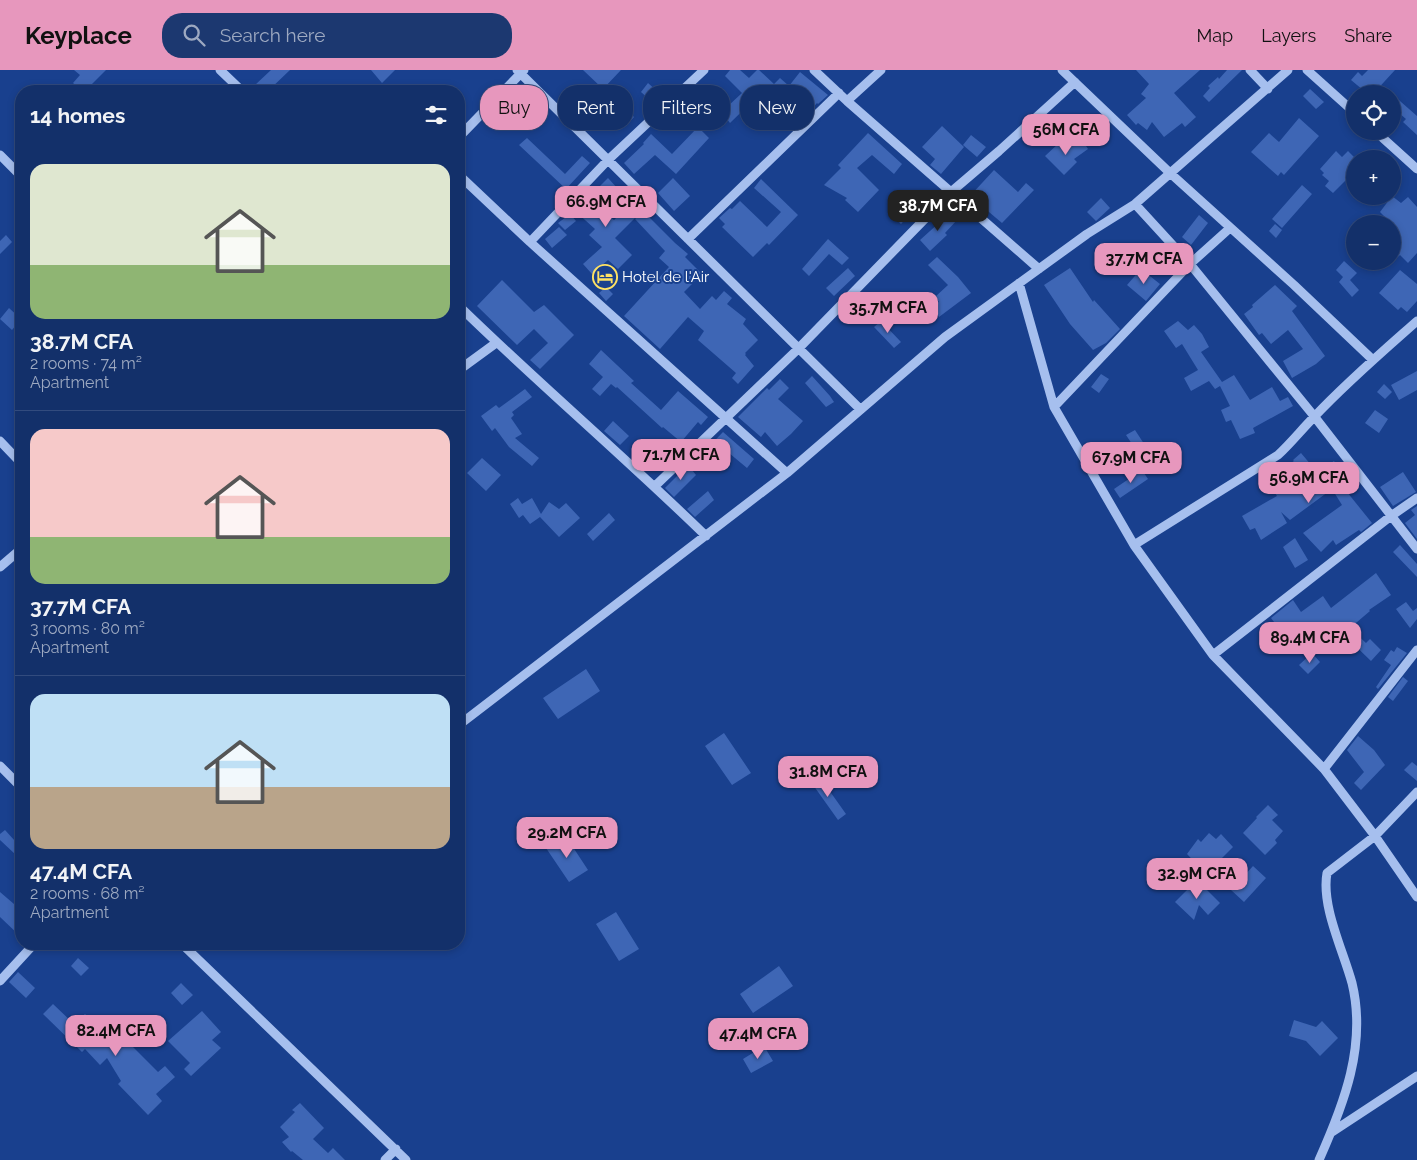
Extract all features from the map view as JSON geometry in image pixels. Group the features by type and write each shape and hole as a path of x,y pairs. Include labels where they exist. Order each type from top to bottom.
{"street":[{"path":"220,70 236,85"},
{"path":"530,242 608,160 704,70"},
{"path":"814,70 1039,269"},
{"path":"847,101 881,70"},
{"path":"1062,70 1170,173 1294,285 1373,360"},
{"path":"1250,70 1268,89"},
{"path":"465,720 787,473 945,337 1087,234 1134,204 1288,70"},
{"path":"1307,70 1346,105"},
{"path":"465,131 521,71 688,240 860,409"},
{"path":"655,486 798,349 951,192 1075,82"},
{"path":"688,240 839,93"},
{"path":"1385,140 1417,169"},
{"path":"0,155 15,170"},
{"path":"465,181 530,242 787,473"},
{"path":"1134,204 1190,264 1314,416 1417,549"},
{"path":"1054,407 1190,264 1230,228"},
{"path":"1019,283 1054,407 1134,545 1213,655 1324,769 1376,836 1417,897"},
{"path":"465,312 496,343 655,486 706,536"},
{"path":"1134,545 1278,455 1293,441 1314,416 1417,321"},
{"path":"465,366 496,343"},
{"path":"0,441 15,457"},
{"path":"1213,655 1391,516 1417,498"},
{"path":"0,567 15,554"},
{"path":"1324,769 1417,650"},
{"path":"0,766 15,781"},
{"path":"1319,1160 1332,1132 1355,1056 1356,1010 1352,984 1327,900 1325,885 1327,873 1376,836 1417,792"},
{"path":"0,981 28,950"},
{"path":"192,950 406,1160"},
{"path":"1332,1132 1417,1076"},
{"path":"385,1160 396,1149"}],"building":[{"path":"74,70 106,70 91,85 75,85 73,83 80,75"},
{"path":"271,70 290,70 274,85 255,85"},
{"path":"371,70 395,70 382,83"},
{"path":"583,70 621,70 607,85 599,85"},
{"path":"730,70 740,70 749,78 759,70 774,84 780,78 788,85 740,85 740,91 725,76"},
{"path":"1136,70 1200,70 1174,93 1196,117 1185,127 1182,123 1164,137 1152,122 1147,130 1138,123 1136,125 1127,115 1146,98 1141,94 1149,84"},
{"path":"1227,70 1242,70 1209,102 1203,96 1210,88 1208,86 1218,77 1219,79"},
{"path":"1368,70 1395,70 1381,85 1357,85 1351,80 1358,72 1362,76"},
{"path":"800,72 828,95 814,106 814,85 790,85"},
{"path":"1310,89 1324,102 1316,109 1303,96"},
{"path":"740,95 740,113 730,123 730,109 730,104"},
{"path":"1401,102 1417,116 1417,135 1403,122 1406,119 1401,115"},
{"path":"1299,118 1319,136 1284,175 1281,172 1278,176 1251,152 1269,133 1279,142"},
{"path":"942,126 964,147 941,174 930,165 935,159 922,147"},
{"path":"695,130 701,130 709,138 676,174 655,155 634,174 624,163 644,144 651,134 672,154"},
{"path":"868,133 902,164 894,174 872,155 857,168 879,190 858,212 845,200 847,198 824,185 841,168 838,165"},
{"path":"971,135 986,147 977,157 963,145"},
{"path":"527,138 565,174 582,156 590,163 566,189 519,145"},
{"path":"1081,138 1088,149 1074,159 1077,162 1064,175 1045,156 1059,143 1065,149"},
{"path":"1336,151 1342,157 1346,153 1346,180 1333,193 1325,186 1329,181 1322,175 1324,173 1320,169"},
{"path":"994,170 1018,192 1026,183 1034,190 1002,223 970,196"},
{"path":"608,178 618,189 599,207 614,220 629,205 639,214 615,238 632,255 618,269 608,260 592,274 583,264 602,247 589,235 595,229 575,211"},
{"path":"673,178 690,196 674,211 658,193"},
{"path":"761,179 798,215 769,245 767,243 753,257 722,227 725,224 719,218 740,201 767,227 781,212 754,188"},
{"path":"1302,185 1312,194 1282,228 1272,219"},
{"path":"918,196 923,200 901,224 894,217"},
{"path":"1408,197 1417,207 1417,253 1408,263 1401,256 1401,215 1383,215 1380,212 1385,205 1401,205"},
{"path":"1101,198 1110,208 1096,221 1087,212"},
{"path":"643,211 688,254 685,257 702,274 684,292 700,309 712,296 716,300 724,291 732,298 727,304 746,319 743,324 758,340 745,353 754,366 738,384 732,378 736,373 698,340 704,331 688,317 660,349 624,316 669,267 659,258 665,251 635,219"},
{"path":"950,213 957,220 945,233 947,235 930,251 920,240"},
{"path":"570,214 576,221 565,230 558,223"},
{"path":"1199,215 1208,223 1191,245 1182,237"},
{"path":"1275,224 1282,230 1276,238 1269,231"},
{"path":"559,227 567,235 552,248 545,239"},
{"path":"6,235 12,242 0,254 0,241"},
{"path":"828,239 849,258 842,265 829,254 809,276 802,269"},
{"path":"937,257 958,277 971,293 939,317 932,306 939,302 935,297 948,285 928,265"},
{"path":"1344,261 1346,263 1346,270 1354,270 1357,273 1350,280 1359,290 1352,297 1339,282 1343,277 1336,270"},
{"path":"848,268 855,276 834,296 826,288"},
{"path":"1070,268 1093,302 1094,300 1120,329 1106,343 1093,350 1070,324 1044,285"},
{"path":"1141,269 1160,284 1146,301 1127,285"},
{"path":"1400,270 1417,284 1417,301 1407,312 1401,307 1398,310 1379,293"},
{"path":"502,280 534,312 544,305 574,335 540,369 530,360 548,343 534,329 517,345 477,306"},
{"path":"1275,285 1297,306 1292,311 1325,356 1316,364 1292,378 1283,361 1303,349 1288,330 1271,344 1262,333 1259,335 1244,314"},
{"path":"606,287 613,294 606,301 599,293"},
{"path":"9,308 15,314 15,326 12,330 0,319"},
{"path":"881,321 901,342 894,348 874,327"},
{"path":"1178,321 1188,330 1194,325 1202,334 1209,347 1201,352 1222,382 1234,375 1250,400 1272,387 1280,401 1288,397 1293,406 1253,428 1255,433 1240,439 1231,420 1226,422 1221,410 1230,406 1220,386 1215,389 1209,381 1191,391 1184,378 1198,370 1182,344 1176,348 1164,331"},
{"path":"601,350 634,381 631,383 661,410 678,391 708,417 701,425 698,422 681,442 662,428 617,387 611,384 600,396 592,389 603,377 589,364"},
{"path":"1417,371 1417,390 1399,400 1391,385"},
{"path":"1101,374 1109,379 1099,393 1091,387"},
{"path":"812,376 834,402 826,407 805,383"},
{"path":"780,379 789,388 778,399 803,421 777,446 765,432 761,437 738,417 767,388 769,390"},
{"path":"1384,384 1392,392 1385,399 1377,392"},
{"path":"525,389 532,397 512,412 514,415 511,418 522,434 515,438 539,458 532,466 509,447 495,428 492,431 481,416 496,405 499,408"},
{"path":"1375,410 1388,419 1379,433 1365,423"},
{"path":"613,421 629,436 620,445 604,431"},
{"path":"1135,430 1150,453 1142,459 1126,435"},
{"path":"723,432 754,459 747,468 723,448 706,468 697,459"},
{"path":"1301,453 1317,472 1334,461 1352,489 1347,492 1372,523 1361,532 1359,530 1336,545 1333,540 1321,552 1303,533 1342,505 1332,489 1290,520 1281,512 1287,523 1261,540 1255,528 1250,530 1242,516 1277,496 1266,479 1294,461"},
{"path":"482,458 501,475 486,491 467,473"},
{"path":"688,465 696,475 674,497 665,488"},
{"path":"1142,470 1148,479 1120,498 1114,489"},
{"path":"1403,472 1416,492 1393,506 1380,487"},
{"path":"708,491 714,500 695,517 687,509"},
{"path":"518,498 522,504 532,498 541,514 549,502 559,509 566,503 580,518 559,537 540,517 530,524 523,515 519,518 510,504"},
{"path":"1417,506 1417,539 1405,523 1415,515 1411,510"},
{"path":"609,513 615,520 593,541 587,534"},
{"path":"1295,538 1308,560 1295,568 1283,547"},
{"path":"1400,545 1417,564 1417,577 1393,552"},
{"path":"1376,573 1391,595 1369,610 1350,628 1366,643 1370,639 1381,650 1371,661 1343,634 1326,652 1302,628 1287,639 1271,618 1293,600 1301,612 1323,596 1331,608"},
{"path":"1406,602 1413,611 1417,608 1417,619 1410,628 1396,609"},
{"path":"1397,647 1407,653 1378,689 1376,687 1391,665 1384,660 1391,650 1394,652"},
{"path":"1312,653 1320,662 1308,674 1299,665"},
{"path":"586,669 600,691 558,719 543,698"},
{"path":"1403,677 1408,681 1393,701 1388,697"},
{"path":"724,733 751,773 732,785 705,746"},
{"path":"1358,736 1374,750 1385,765 1361,790 1354,783 1364,772 1347,750"},
{"path":"1412,762 1417,766 1417,781 1404,770"},
{"path":"819,776 846,814 838,820 811,782"},
{"path":"1268,805 1278,815 1272,820 1283,831 1275,840 1277,843 1265,855 1243,833"},
{"path":"5,830 15,841 15,854 0,840 0,834"},
{"path":"1209,833 1216,839 1221,834 1233,847 1206,874 1187,854 1198,839 1201,842"},
{"path":"565,835 588,870 569,882 546,848"},
{"path":"1253,866 1266,878 1244,902 1231,890"},
{"path":"1197,880 1220,903 1208,915 1199,905 1194,920 1175,902"},
{"path":"0,892 15,905 15,931 0,917"},
{"path":"616,912 639,949 619,961 596,924"},
{"path":"78,958 89,968 81,976 71,966"},
{"path":"779,966 793,986 753,1013 740,994"},
{"path":"18,972 35,988 26,998 9,982"},
{"path":"181,983 193,995 182,1005 171,993"},
{"path":"53,1004 74,1024 85,1014 104,1033 118,1019 132,1033 126,1040 158,1072 165,1066 175,1077 156,1094 162,1101 148,1115 118,1084 121,1081 107,1058 100,1065 85,1049 82,1052 43,1014"},
{"path":"202,1011 221,1032 212,1040 221,1048 191,1076 184,1069 190,1063 168,1041"},
{"path":"1294,1020 1316,1027 1322,1021 1338,1038 1320,1056 1306,1041 1289,1036"},
{"path":"764,1046 773,1061 751,1073 743,1059"},
{"path":"300,1103 324,1128 313,1139 328,1153 333,1148 345,1160 303,1160 291,1152 282,1142 289,1137 280,1127 295,1112 292,1110"}],"place":[{"name":"Hotel de l'Air","path":"605,277"}]}
